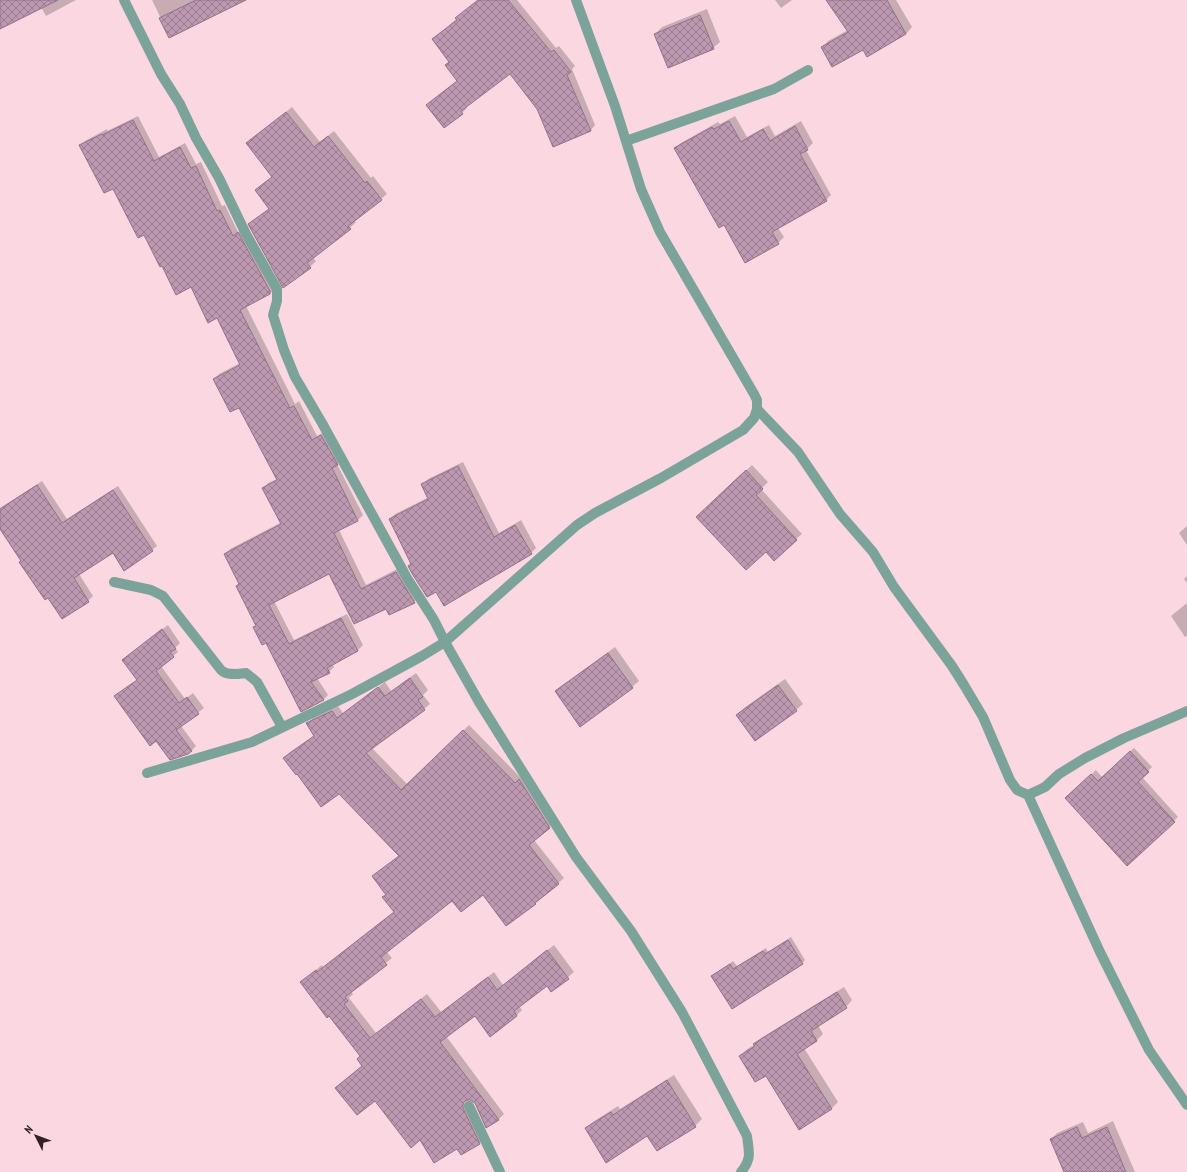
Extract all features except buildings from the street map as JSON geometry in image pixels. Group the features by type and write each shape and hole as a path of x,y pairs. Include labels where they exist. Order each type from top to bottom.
{"street":[{"path":"124,0 161,74 180,104 196,138 219,178 246,234 277,289 277,301 273,315 294,377 322,423 407,578 434,620 479,702 576,857 631,931 682,1012 746,1136 750,1156 746,1166 741,1172"},
{"path":"147,773 252,742 352,694 413,662 445,642 577,524 594,513 661,478 743,430 754,418 757,409 757,400 660,232 641,189 615,106 576,0"},
{"path":"626,141 774,89 808,70"},
{"path":"757,409 798,452 840,514 872,552 894,587 952,666 964,685 983,717 1010,780 1017,790 1028,795 1100,952 1149,1050 1187,1105"},
{"path":"114,582 151,590 163,596 223,672 235,675 246,674 257,682 282,727"},
{"path":"1028,795 1045,787 1059,774 1085,758 1124,738 1187,711"},
{"path":"469,1106 500,1172"}]}
